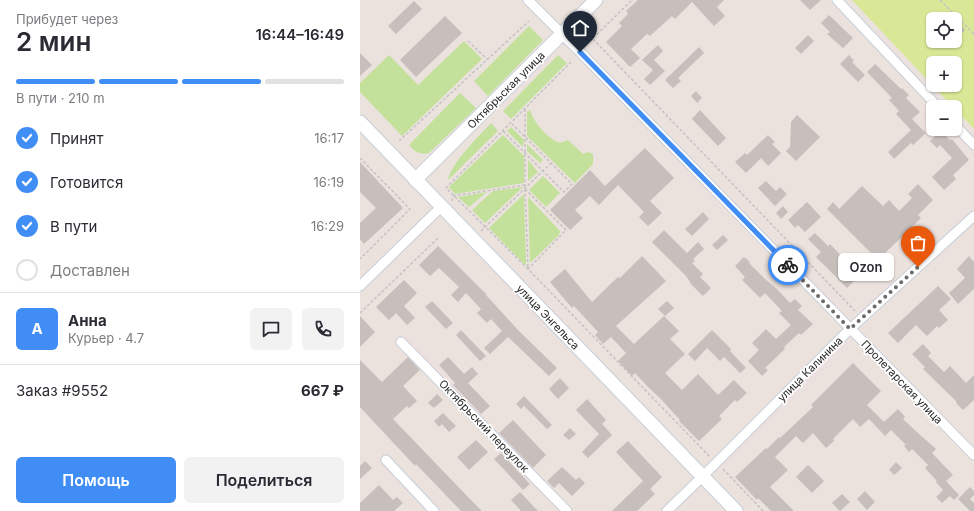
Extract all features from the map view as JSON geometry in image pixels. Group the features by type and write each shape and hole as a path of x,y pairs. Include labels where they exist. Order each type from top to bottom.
{"main road":[{"name":"Октябрьская улица","path":"415,180 596,0"},
{"name":"улица Энгельса","path":"360,122 736,511"}],"street":[{"name":"Пролетарская улица","path":"528,0 974,455"},
{"path":"837,0 931,100"},
{"path":"962,132 974,145"},
{"path":"360,286 441,207"},
{"name":"улица Калинина","path":"667,511 850,329 974,216"},
{"name":"Октябрьский переулок","path":"401,342 567,511"},
{"path":"386,460 434,511"}],"path":[{"path":"586,45 632,0"},
{"path":"940,0 974,34"},
{"path":"399,141 529,21"},
{"path":"592,39 855,311"},
{"path":"468,41 487,60"},
{"path":"571,62 446,188 763,511"},
{"path":"525,109 525,189 528,270"},
{"path":"503,131 564,192 572,184 511,123"},
{"path":"360,158 410,209 360,259"},
{"path":"479,233 551,163"},
{"path":"453,196 525,185"},
{"path":"525,189 566,230 528,270"},
{"path":"360,313 439,237"}],"green space":[{"path":"852,0 974,0 974,129 962,116 962,100 946,100 939,92 962,92 962,56 926,56 926,78"},
{"path":"529,26 543,40 488,96 474,81"},
{"path":"464,41 482,59 402,136 360,92 360,83 389,55 418,85"},
{"path":"558,55 567,63 511,119 503,111"},
{"path":"460,93 476,108 429,153 420,153 413,149 409,145"},
{"path":"530,110 538,125 550,138 560,143 568,140 583,154 588,152 593,154 593,164 575,183 527,136 527,112"},
{"path":"491,123 498,131 448,180 450,173 459,158"},
{"path":"511,127 524,140 523,147 507,131"},
{"path":"503,135 524,156 524,183 455,194 449,187"},
{"path":"527,144 543,160 540,163 527,151"},
{"path":"528,160 538,172 528,181"},
{"path":"543,176 560,193 546,207 529,190"},
{"path":"523,187 485,223 472,210 493,191"},
{"path":"487,192 469,207 458,197"},
{"path":"524,194 526,266 489,228"},
{"path":"528,197 560,231 559,235 530,263"}],"building":[{"path":"638,0 724,0 717,7 725,16 714,26 692,2 675,19 672,16 650,36 647,34 631,49 640,58 630,67 606,42 622,26 619,23 628,14 626,11"},
{"path":"800,0 821,0 810,10"},
{"path":"414,1 422,9 396,34 388,26"},
{"path":"829,15 853,38 843,48 827,34 830,32 821,23"},
{"path":"445,16 462,33 416,77 400,60"},
{"path":"808,35 814,41 801,54 795,48"},
{"path":"658,45 663,51 654,60 665,71 650,85 644,79 653,70 642,60"},
{"path":"699,47 704,53 678,78 681,81 673,88 665,80"},
{"path":"360,53 372,65 360,76"},
{"path":"849,55 854,61 852,62 865,75 858,82 840,64"},
{"path":"875,64 909,95 906,98 920,112 912,119 926,133 913,145 911,143 894,159 888,152 911,130 896,114 899,111 889,100 892,98 867,72"},
{"path":"696,91 702,98 697,103 691,96"},
{"path":"700,110 726,138 718,146 692,119"},
{"path":"797,115 820,137 796,161 786,151 790,147 791,122"},
{"path":"768,135 775,142 772,144 781,153 768,166 761,158 746,173 735,162 745,153 747,155"},
{"path":"936,136 946,136 950,140 952,139 969,160 953,175 956,179 944,190 932,177 952,158 940,145 937,148 930,141"},
{"path":"645,148 674,178 650,201 662,213 648,226 639,217 644,212 618,185 599,205 590,196 575,210 583,218 570,230 550,210 590,170 605,186"},
{"path":"360,162 403,208 364,244 360,239 360,223 376,208 360,192"},
{"path":"766,181 776,191 780,187 787,194 775,206 758,188"},
{"path":"918,184 933,200 918,215 921,218 878,260 827,209 833,202 839,209 862,186 883,206 889,200 899,211 912,198 908,194"},
{"path":"807,202 821,217 805,232 798,225 795,228 788,220"},
{"path":"783,206 788,212 781,219 776,213"},
{"path":"703,212 709,219 692,236 685,229"},
{"path":"664,230 687,253 698,242 704,249 693,259 695,261 692,263 703,274 700,277 711,288 703,296 692,285 686,276 652,242"},
{"path":"815,233 828,246 830,244 852,267 851,269 859,276 847,288 816,257 821,252 808,239"},
{"path":"723,235 728,240 717,250 712,245"},
{"path":"438,246 487,295 519,331 557,368 549,376 508,337 490,354 484,348 502,331 491,319 487,323 477,313 481,309 466,293 458,302 451,295 459,287 439,268 430,276 419,265"},
{"path":"642,256 666,281 616,326 634,344 664,316 679,331 670,339 685,354 665,373 682,390 698,374 718,395 734,380 747,393 737,402 735,400 719,416 722,419 699,441 635,373 632,376 618,361 626,353 611,337 603,344 595,335 598,332 574,306 572,308 550,282 565,269 592,302 618,277 620,278"},
{"path":"969,256 974,262 974,289 958,304 949,293 965,278 957,269"},
{"path":"744,257 790,303 795,299 802,306 798,310 813,324 801,335 799,333 784,347 785,349 765,368 768,370 762,376 748,361 759,350 752,343 766,329 776,339 791,325 779,313 782,311 765,293 760,298 742,280 745,277 735,266"},
{"path":"404,280 417,293 404,306 415,318 407,325 396,313 389,320 376,307"},
{"path":"938,286 951,299 939,310 948,320 939,328 937,326 927,336 916,325 898,343 888,333"},
{"path":"432,301 453,323 446,329 425,307"},
{"path":"667,301 674,308 665,316 658,309"},
{"path":"360,316 375,332 360,347"},
{"path":"461,330 486,356 480,361 456,335"},
{"path":"712,330 731,349 730,351 746,368 740,373 724,357 720,361 707,348 695,361 688,354"},
{"path":"923,344 931,353 928,356 944,372 950,366 966,383 974,375 974,400 963,410 956,403 957,402 923,369 925,367 912,354"},
{"path":"408,357 420,370 403,386 417,401 409,408 407,406 393,419 482,511 461,511 416,464 415,466 360,407 360,360 382,382"},
{"path":"448,357 464,374 472,367 478,374 468,383 490,406 481,414 453,385 455,383 439,365"},
{"path":"853,363 881,391 867,405 884,422 898,409 905,417 903,419 936,449 932,453 953,475 946,481 959,495 954,500 950,496 942,503 936,497 943,490 925,468 928,465 912,449 909,452 904,446 906,445 891,430 885,436 869,419 860,427 853,419 826,448 813,433 803,443 796,436 775,457 788,470 770,487 794,511 771,511 758,498 757,500 735,477 813,407 811,405"},
{"path":"560,378 569,388 558,399 549,389"},
{"path":"437,394 443,400 434,408 428,403"},
{"path":"524,396 552,425 547,429 524,406 521,409 516,404"},
{"path":"587,399 606,420 602,424 612,435 588,458 582,452 599,434 576,410"},
{"path":"443,413 456,426 449,432 442,424 439,427 434,421"},
{"path":"513,420 546,455 533,468 499,433"},
{"path":"570,428 576,434 569,440 563,435"},
{"path":"476,440 488,452 469,470 457,457"},
{"path":"628,441 662,477 650,489 655,494 637,511 612,511 643,481 616,452"},
{"path":"501,453 530,484 523,490 494,459"},
{"path":"365,461 372,468 360,479 360,466"},
{"path":"896,462 902,468 894,475 889,470"},
{"path":"808,465 824,481 812,493 796,477"},
{"path":"562,467 576,480 579,477 585,483 572,496 559,483 554,488 547,481"},
{"path":"379,485 393,500 397,497 403,503 394,511 360,511 360,503"},
{"path":"970,487 974,491 974,495 970,499 974,503 974,511 970,511 958,499"},
{"path":"865,491 875,502 867,510 857,499"},
{"path":"520,492 538,511 521,511 511,500"},
{"path":"842,494 850,502 840,511 832,503"}],"way so far":[{"path":"788,265 850,329 918,267"}],"place":[{"name":"Ozon","path":"918,267"}],"route":[{"path":"580,52 788,265"}]}
